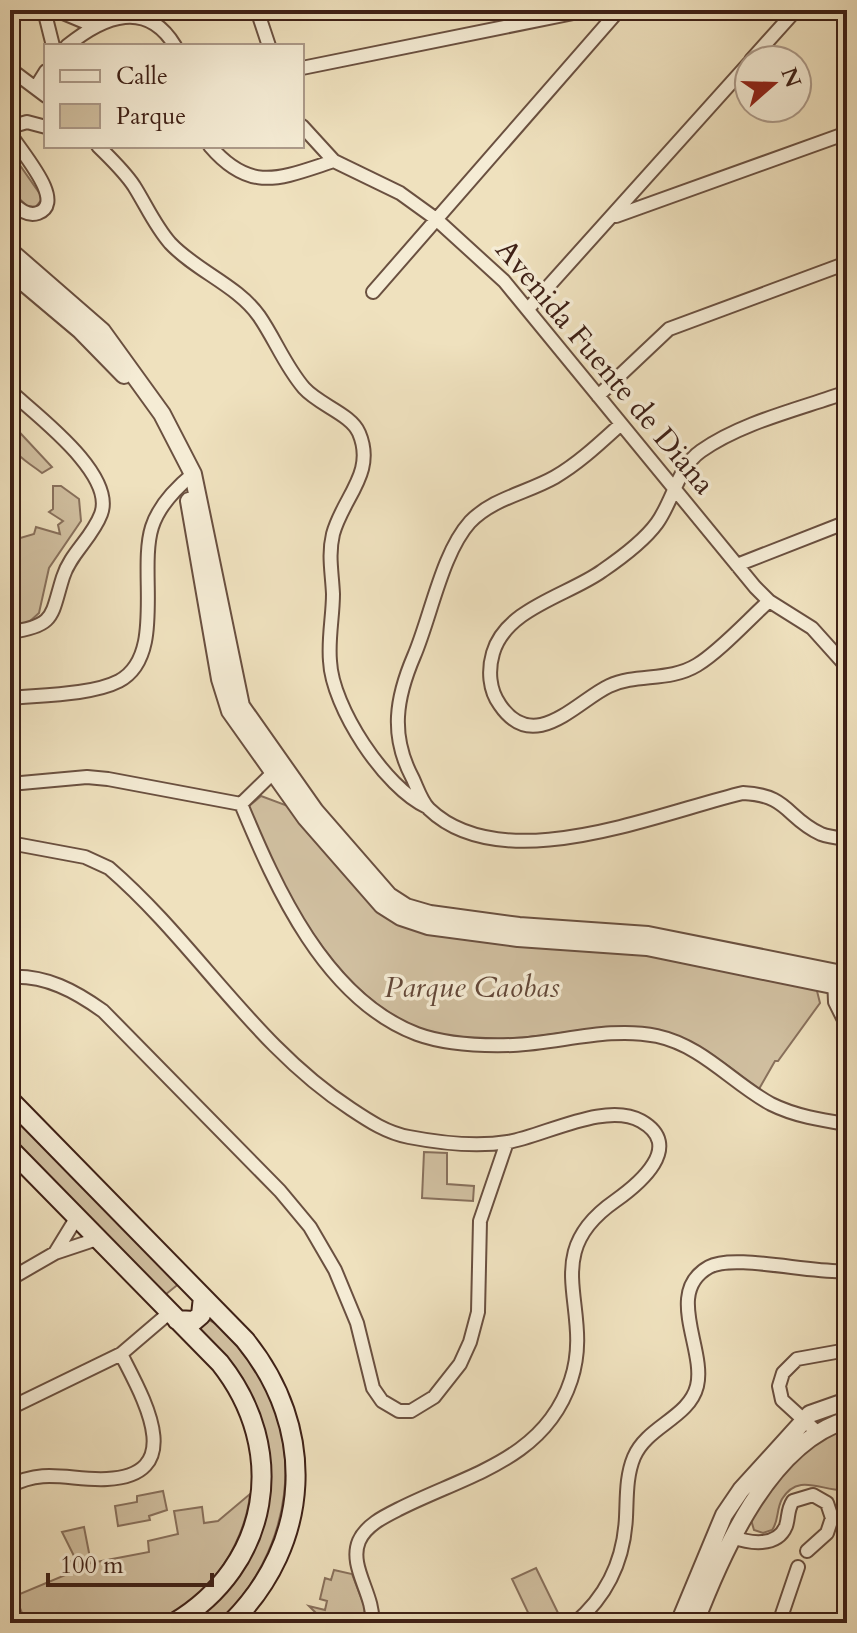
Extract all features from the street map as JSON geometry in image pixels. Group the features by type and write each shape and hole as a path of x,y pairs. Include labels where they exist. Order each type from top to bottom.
{"main road":[{"path":"10,1100 245,1340 267,1370 289,1422 295,1458 292,1514 281,1552 262,1587 231,1623"},
{"path":"10,1150 220,1363 238,1388 256,1430 262,1476 255,1523 234,1568 201,1605 174,1623"},
{"path":"173,1316 171,1294 178,1288 199,1293"},
{"path":"173,1316 194,1321 201,1315 199,1293"}],"street":[{"path":"44,10 52,44"},
{"path":"56,10 92,25"},
{"path":"257,10 268,44"},
{"path":"304,68 588,10"},
{"path":"373,292 619,10"},
{"path":"765,44 796,10"},
{"path":"69,44 92,25 136,12 153,15 166,28 174,44"},
{"path":"10,90 13,72 41,91"},
{"path":"528,309 616,216 733,81"},
{"path":"10,127 27,122 44,126"},
{"name":"Avenida Fuente de Diana","path":"304,128 334,161 400,193 475,252 528,309 769,601 799,618 844,659"},
{"path":"10,133 47,188 49,200 44,210 34,215 24,213 10,201"},
{"path":"616,216 847,133"},
{"path":"100,148 122,170 170,242 199,269 244,299 258,315 294,377 316,401 343,415 357,427 364,444 364,466 358,486 338,521 329,557 333,589 330,662 334,684 355,730 408,799 475,834 502,840 537,840 577,836 743,793 762,794 781,801 806,826 824,836 847,839"},
{"path":"212,148 228,167 266,179 291,175 334,161"},
{"path":"10,251 90,319 113,344 162,414 189,478 213,561 237,697 278,768 340,842 397,902 430,914 559,934 663,938 840,980 837,1010 847,1026"},
{"path":"598,396 669,329 847,263"},
{"path":"10,271 118,368 153,417 189,478"},
{"path":"10,391 50,424 87,466 103,496 102,511 70,562 58,604 50,617 37,626 10,632"},
{"path":"769,601 700,664 665,677 636,677 608,687 564,718 545,724 527,724 510,716 500,705 489,671 493,650 503,634 526,613 601,572 656,525 697,453 717,442 847,392"},
{"path":"427,807 404,763 396,733 397,704 451,552 467,526 482,510 554,477 621,424"},
{"path":"10,698 109,686 125,678 137,665 146,641 149,536 163,505 189,478"},
{"path":"737,565 847,522"},
{"path":"241,804 278,768"},
{"path":"10,784 87,777 241,804"},
{"path":"241,804 283,895 322,954 358,996 404,1028 437,1039 496,1045 616,1034 654,1036 691,1049 783,1109 847,1124"},
{"path":"10,843 85,857 109,868 286,1057 338,1101 374,1124 407,1137 446,1142 507,1142 596,1117 622,1116 639,1120 652,1130 659,1143 657,1161 648,1176 594,1215 582,1230 574,1251 571,1276 577,1353 572,1378 555,1415 535,1439 510,1459 384,1517 360,1538 356,1559 373,1605 372,1623"},
{"path":"10,977 48,981 76,992 103,1011 280,1191 328,1255 357,1323 373,1388 382,1401 399,1411 411,1411 434,1397 466,1353 478,1312 480,1221 507,1142"},
{"path":"55,1253 77,1217"},
{"path":"10,1279 55,1253 100,1238"},
{"path":"575,1623 596,1602 618,1565 624,1538 628,1480 638,1450 649,1433 686,1405 695,1392 698,1371 687,1299 694,1282 706,1269 723,1263 821,1272 847,1271"},
{"path":"10,1408 121,1354 173,1316"},
{"path":"817,1432 782,1400 779,1386 783,1373 797,1359 847,1350"},
{"path":"10,1486 50,1473 107,1479 135,1472 147,1463 154,1450 155,1431 121,1354"},
{"path":"687,1622 724,1515 741,1490 810,1414 847,1401"},
{"path":"687,1622 754,1500 817,1432 847,1420"},
{"path":"732,1537 755,1544 773,1538 785,1529 793,1501 813,1495 827,1503 832,1518 827,1533 807,1551"},
{"path":"779,1623 798,1567"}],"green space":[{"path":"10,151 40,194 41,200 36,207 27,206 10,190"},
{"path":"10,422 52,467 42,473 17,454"},
{"path":"53,486 61,486 79,499 81,521 49,568 39,613 29,622 10,627 10,541 34,534 36,527 60,534 58,525 63,521 49,512 53,509"},
{"name":"Parque Caobas","path":"261,796 288,806 370,901 816,987 820,1003 775,1061 759,1089 695,1044 653,1029 614,1027 491,1039 454,1037 419,1028 389,1013 362,991 314,935 276,869 249,806"},
{"path":"10,1114 181,1282 165,1295 10,1141"},
{"path":"424,1152 447,1153 447,1184 474,1186 473,1201 422,1198"},
{"path":"205,1319 217,1324 227,1334 266,1388 279,1423 285,1458 284,1494 276,1530 263,1563 243,1595 218,1623 190,1623 227,1588 255,1545 269,1465 199,1333 198,1326"},
{"path":"847,1424 847,1490 796,1486 782,1499 772,1530 763,1533 754,1530 749,1513 801,1450"},
{"path":"163,1491 167,1510 149,1516 150,1520 118,1526 115,1506 137,1502 137,1496"},
{"path":"250,1494 239,1535 229,1556 201,1593 183,1607 143,1623 26,1623 15,1596 75,1571 71,1561 75,1558 62,1532 84,1527 91,1563 149,1552 148,1541 178,1534 174,1511 202,1507 204,1523 218,1521"},
{"path":"536,1568 561,1619 533,1623 512,1579"},
{"path":"334,1570 352,1574 365,1608 363,1623 318,1623 317,1614 309,1606 325,1610 327,1601 320,1599 325,1578 331,1580"}],"waterway":[{"path":"843,1475 847,1476"}]}
